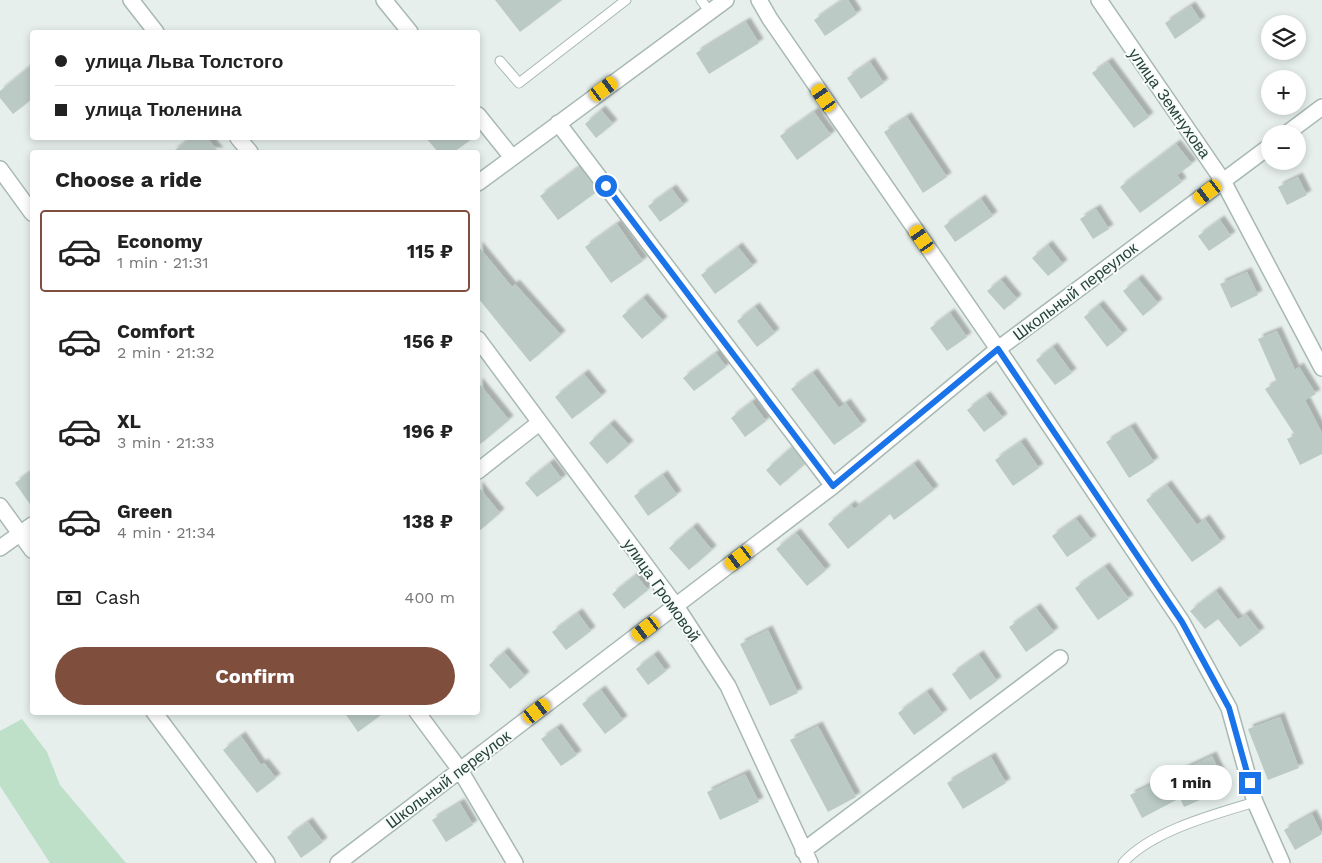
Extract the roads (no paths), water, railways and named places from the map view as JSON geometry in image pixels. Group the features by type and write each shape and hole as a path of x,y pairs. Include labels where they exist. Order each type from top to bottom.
{"street":[{"path":"131,0 154,30"},
{"path":"384,0 408,30"},
{"path":"480,181 511,156 558,123 706,6 726,0"},
{"path":"760,0 775,28 998,349 1182,622 1229,708 1255,802 1282,863"},
{"name":"улица Земнухова","path":"1099,0 1223,181 1322,368"},
{"path":"1298,125 1322,107"},
{"path":"480,118 511,156"},
{"path":"558,123 833,486"},
{"path":"240,140 248,150"},
{"name":"Школьный переулок","path":"338,863 833,486 998,349 1261,153"},
{"path":"0,169 30,210"},
{"name":"улица Громовой","path":"480,342 538,423 676,606 728,686 806,857"},
{"path":"480,469 538,423"},
{"path":"0,506 26,529 30,543"},
{"path":"0,548 26,529"},
{"path":"806,857 1060,658"},
{"path":"156,715 266,863"},
{"path":"419,715 460,770 515,863"}],"lane":[{"path":"500,61 519,84 626,0"},
{"path":"1123,863 1144,844 1204,818 1255,802"}]}
